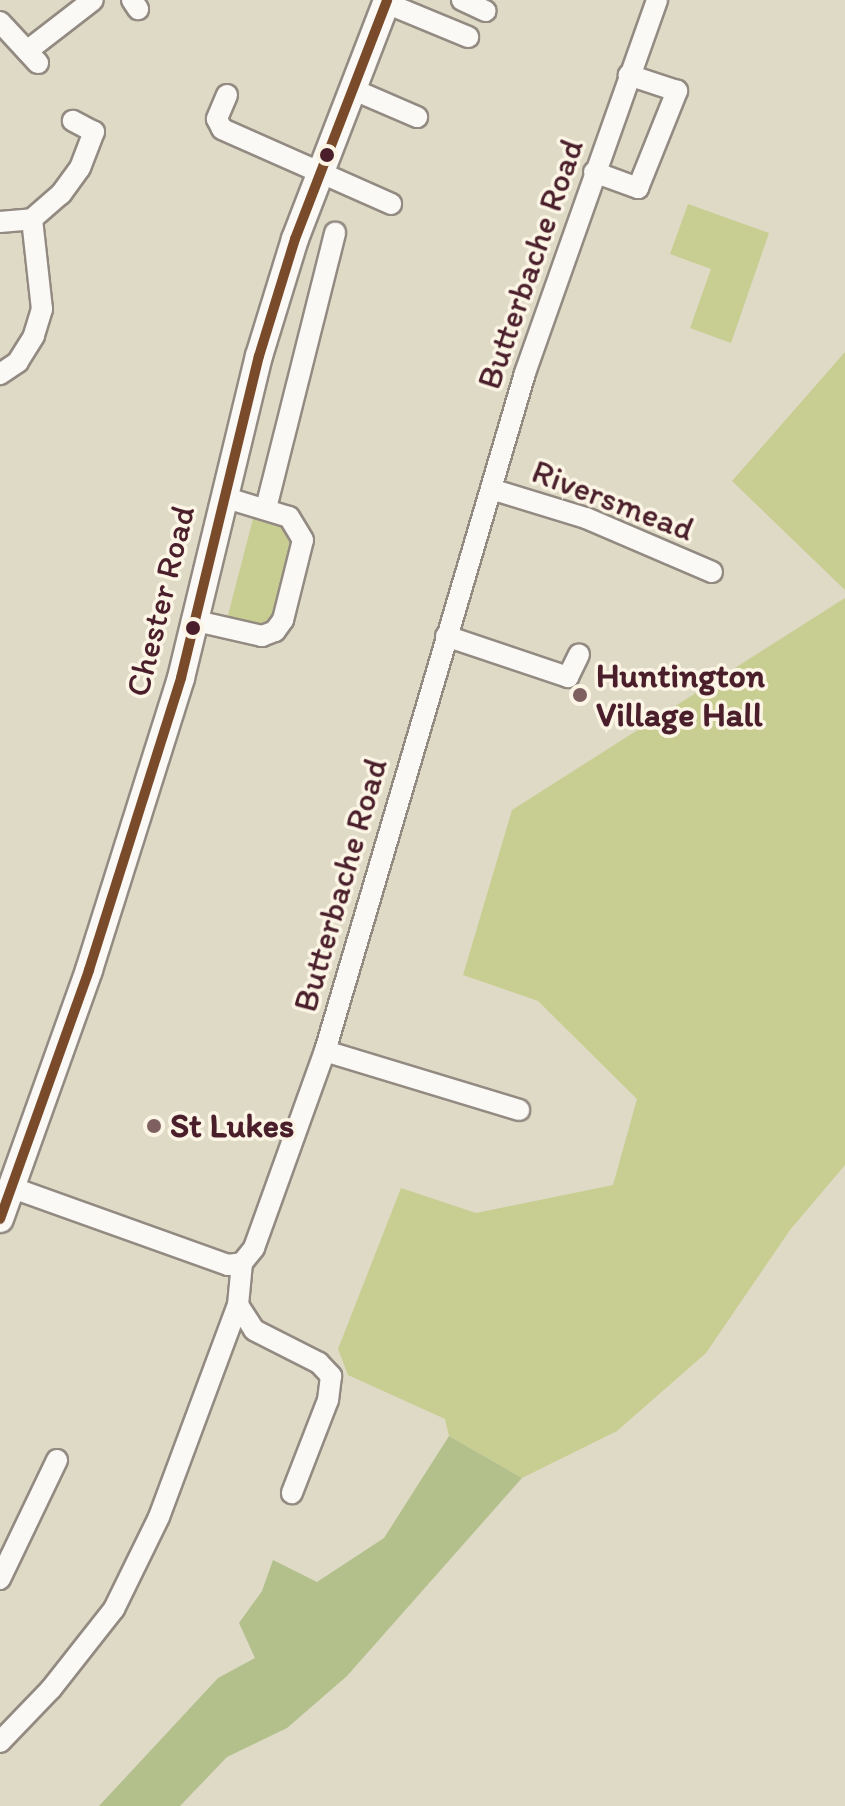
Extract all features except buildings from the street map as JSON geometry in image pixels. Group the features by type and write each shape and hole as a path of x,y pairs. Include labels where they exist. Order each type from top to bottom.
{"main road":[{"name":"Chester Road","path":"0,1219 89,970 180,680 192,620 259,356 319,170 386,1"}],"street":[{"path":"0,22 32,57 93,0"},
{"path":"462,0 486,11"},
{"name":"Butterbache Road","path":"0,1742 51,1689 130,1582 238,1305 244,1284 242,1263 254,1248 325,1051 491,489 594,172 657,0"},
{"path":"386,1 468,37"},
{"path":"594,172 638,188 677,91 629,75"},
{"path":"352,89 417,117"},
{"path":"227,95 217,119 222,129 391,204"},
{"path":"0,222 32,219 74,179 102,127 73,121"},
{"path":"0,374 18,362 34,336 42,309 32,219"},
{"path":"266,508 335,233"},
{"name":"Riversmead","path":"491,489 586,518 712,572"},
{"path":"192,620 262,636 282,623 303,540 289,517 223,497"},
{"path":"446,636 568,677 579,654"},
{"path":"325,1051 519,1110"},
{"path":"13,1188 228,1265 242,1263"},
{"path":"238,1305 254,1330 319,1363 331,1376 328,1400 292,1493"},
{"path":"0,1579 57,1460"}],"green space":[{"path":"688,204 769,233 731,343 690,328 711,269 670,254"},
{"path":"845,352 845,590 732,481"},
{"path":"254,515 285,527 296,549 279,613 258,628 227,619"},
{"path":"845,598 845,1165 790,1230 706,1353 617,1431 522,1478 449,1436 445,1419 348,1375 338,1349 401,1188 476,1213 613,1185 637,1099 538,1001 463,975 512,810"},
{"path":"449,1436 522,1478 347,1676 287,1728 227,1757 180,1806 99,1806 218,1678 255,1658 239,1623 262,1591 273,1560 317,1582 384,1538"}],"transit line":[{"path":"0,1219 89,970 181,678 259,356 295,239 387,0"}],"place":[{"name":"Huntington Village Hall","path":"580,695"},
{"name":"St Lukes","path":"154,1126"}]}
